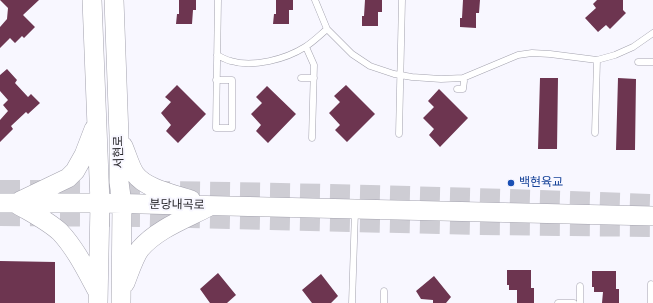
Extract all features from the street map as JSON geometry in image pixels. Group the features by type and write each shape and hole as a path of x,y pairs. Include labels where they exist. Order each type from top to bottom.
{"main road":[{"name":"서현로","path":"92,0 100,204 98,298"},
{"name":"서현로","path":"114,0 122,204 121,297"},
{"path":"8,203 68,178 75,171 84,154 97,123"},
{"path":"119,136 135,174 142,181 150,186 209,206"},
{"path":"8,203 52,225 60,232 76,253 98,298"},
{"name":"분당내곡로","path":"8,203 122,204 649,216"},
{"path":"121,297 139,250 157,234 209,206"}],"lane":[{"path":"216,80 232,80 232,128 216,128 216,80 218,0"},
{"path":"315,0 327,29 352,54 370,66 394,74 441,79 463,78 518,55 532,53 597,60 633,47 653,33"},
{"path":"399,134 402,0"},
{"path":"217,54 231,61 247,63 279,59 306,47 327,29"},
{"path":"306,47 314,65 312,138"},
{"path":"595,133 597,60"},
{"path":"638,62 653,62"},
{"path":"301,78 314,78"},
{"path":"457,89 463,88 463,78"},
{"path":"352,303 355,210"},
{"path":"651,284 651,303"},
{"path":"580,286 580,303"},
{"path":"384,291 384,303"},
{"path":"558,303 574,303"}],"building":[{"path":"0,0 39,0 23,15 35,27 24,38 22,36 15,43 10,38 0,48 0,27 7,19 8,8"},
{"path":"179,0 196,0 196,10 193,10 192,24 176,24 177,14 179,14"},
{"path":"276,0 293,0 293,10 289,10 289,24 273,24 274,14 276,14"},
{"path":"365,0 382,0 382,12 378,12 378,26 362,26"},
{"path":"463,0 480,0 479,13 476,13 476,28 460,27"},
{"path":"597,0 623,0 623,10 626,13 610,29 606,25 598,32 585,18 596,8 593,4"},
{"path":"7,69 17,80 15,83 28,97 31,94 40,103 28,114 26,112 11,126 13,129 0,142 0,120 8,111 3,105 8,100 0,91 0,75"},
{"path":"540,78 558,78 557,149 538,149"},
{"path":"618,78 636,79 635,150 616,150"},
{"path":"177,85 206,114 178,143 166,131 171,125 161,113 171,102 165,97"},
{"path":"346,85 375,114 347,142 335,130 340,125 329,113 340,102 334,96"},
{"path":"267,86 296,114 268,143 256,131 261,125 251,114 262,103 256,97"},
{"path":"439,89 468,118 440,147 429,135 434,129 423,118 434,107 428,101"},
{"path":"0,261 55,262 55,303 0,303"},
{"path":"507,270 531,270 531,288 534,288 534,303 517,303 517,290 509,290 509,285 507,285"},
{"path":"592,271 616,271 616,289 619,289 619,303 602,303 603,292 594,292 594,287 592,287"},
{"path":"218,273 236,295 227,303 210,303 200,289"},
{"path":"321,274 338,296 331,303 312,303 302,290"},
{"path":"434,276 451,297 446,303 433,303 433,300 421,299 416,291"}],"tunnel":[{"path":"0,190 326,194 653,204"},
{"path":"0,216 149,217 477,225 653,227"}],"place":[{"name":"백현육교","path":"511,183"}]}
